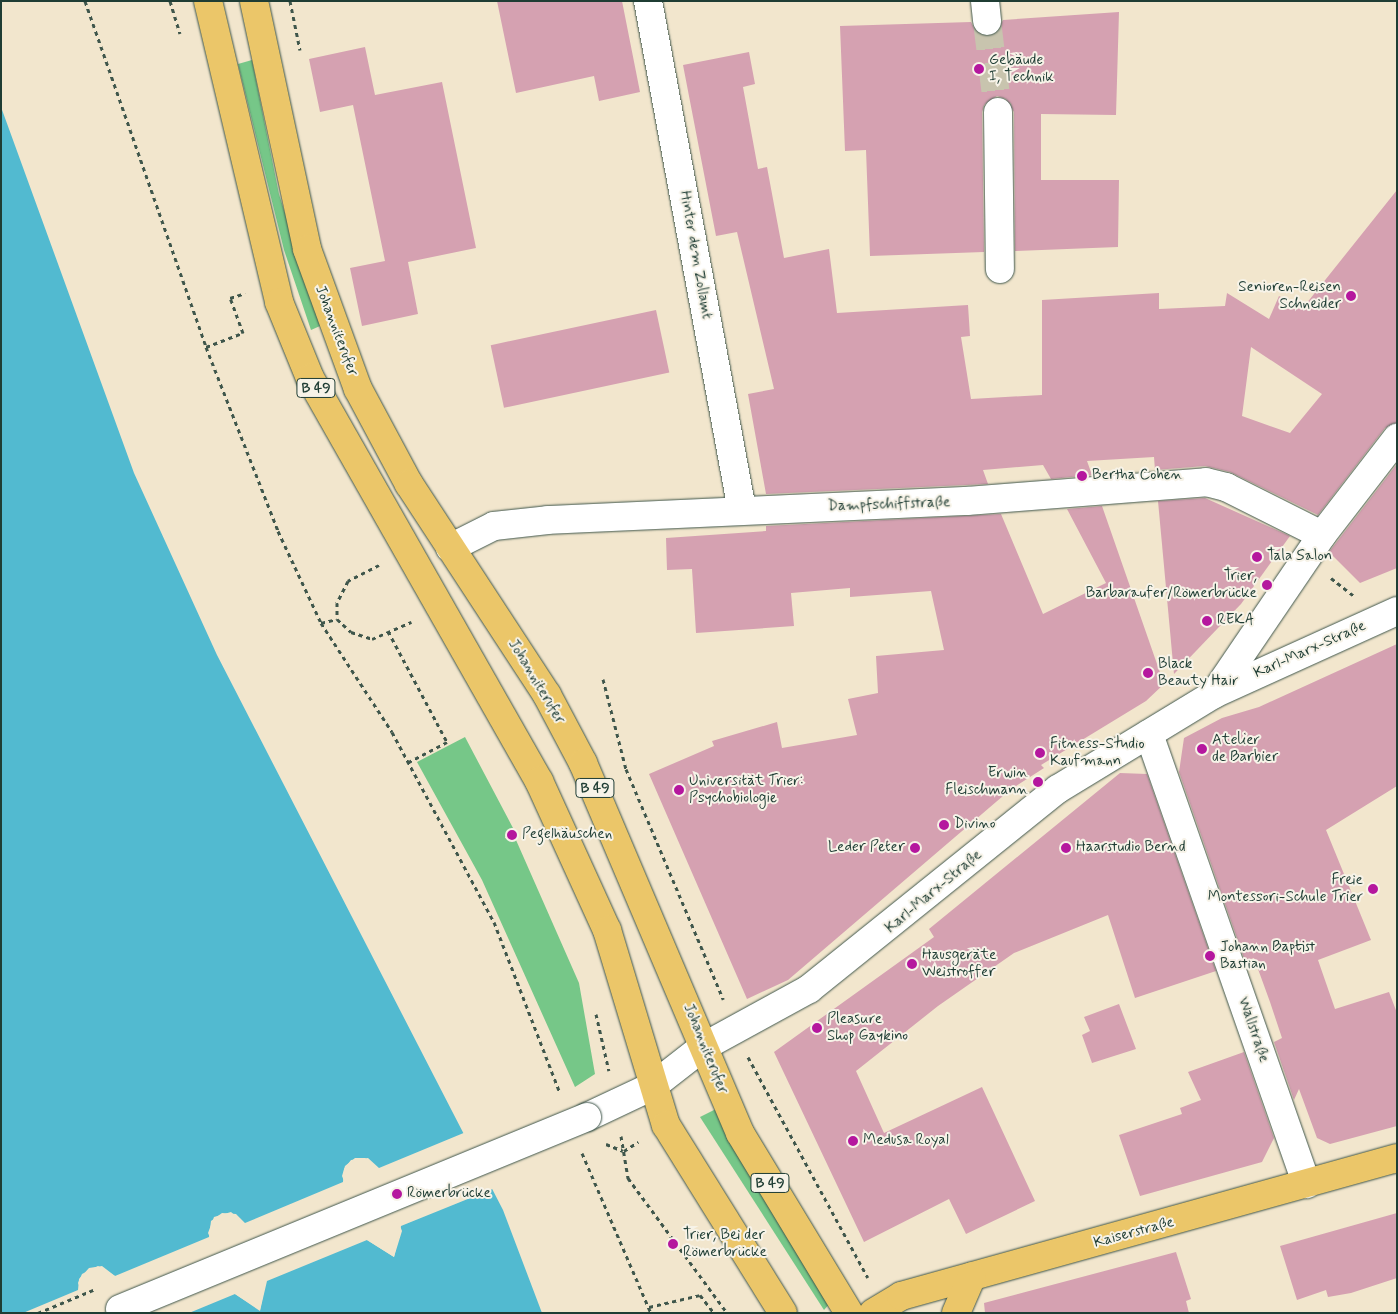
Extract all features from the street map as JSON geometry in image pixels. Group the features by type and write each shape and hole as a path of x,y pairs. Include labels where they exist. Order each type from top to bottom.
{"main road":[{"name":"B 49","path":"208,1 279,302 310,378 427,607 493,694 590,890 607,930 666,1125 783,1313"},
{"name":"Johanniterufer","path":"254,1 290,184 334,331 383,439 450,548 547,696 583,763 703,1047 753,1157 849,1313"},
{"path":"427,607 434,574 450,548"},
{"name":"Kaiserstraße","path":"878,1310 901,1296 1397,1158"},
{"path":"956,1313 972,1276"}],"street":[{"name":"Hinter dem Zollamt","path":"650,12 742,510"},
{"path":"998,112 1000,269"},
{"name":"Karl-Marx-Straße","path":"1214,694 1322,535 1397,438"},
{"name":"Dampfschiffstraße","path":"450,548 494,526 742,510 967,501 1206,482 1226,487 1322,535"},
{"name":"Karl-Marx-Straße","path":"653,1086 703,1047 809,989 1058,789 1214,694 1389,615"},
{"name":"Wallstraße","path":"1149,734 1307,1184"},
{"path":"112,1313 587,1117 653,1086"}],"path":[{"path":"84,1 206,347 278,530 321,623 407,763 494,922 562,1099"},
{"path":"170,1 181,38"},
{"path":"290,1 302,61"},
{"path":"206,347 243,333 230,298 251,291"},
{"path":"386,561 348,581 337,603 338,619 351,632 372,639 427,607"},
{"path":"1327,574 1357,598"},
{"path":"321,623 338,619"},
{"path":"388,631 447,742 407,763"},
{"path":"603,679 626,769 723,1000"},
{"path":"748,1056 878,1310"},
{"path":"579,1145 651,1313"},
{"path":"624,1151 628,1178 727,1313"},
{"path":"649,1307 700,1295 714,1313"}],"green space":[{"path":"252,60 279,194 320,326 311,330 284,250 238,64"},
{"path":"465,737 513,828 507,831 505,838 516,840 579,983 595,1074 575,1087 482,880 417,762"},
{"path":"716,1109 831,1302 824,1310 700,1117"}],"water":[{"path":"1,107 134,473 217,655 503,1210 542,1313 130,1313 115,1276 98,1266 82,1274 78,1283 91,1313 1,1313","holes":["355,1158 365,1158 378,1168 402,1231 394,1257 367,1240 342,1176 345,1166","231,1212 244,1223 266,1281 260,1310 235,1294 208,1233 214,1217"]}],"pier":[{"path":"466,1132 495,1188 401,1226 394,1257 367,1240 267,1281 260,1311 235,1294 189,1313 127,1313 113,1277 98,1269 86,1273 81,1283 93,1313 23,1313 78,1290 79,1279 89,1268 102,1266 115,1276 209,1237 211,1221 222,1213 236,1214 245,1223 343,1182 344,1169 351,1160 368,1158 379,1168","holes":["356,1161 367,1161 376,1169 399,1227 393,1253 369,1238 345,1181 347,1167","223,1215 235,1217 242,1224 264,1281 258,1307 237,1292 211,1236 213,1222"]}],"building":[{"path":"497,1 622,1 640,92 599,101 594,76 516,93"},
{"path":"1119,12 1116,115 1041,114 1041,180 1119,180 1118,247 1015,251 1014,112 1006,99 997,96 985,104 982,112 984,252 870,256 866,150 845,151 840,26 971,22 975,30 988,37 996,33 1003,20"},
{"path":"365,47 375,95 442,82 476,248 408,262 418,314 362,326 350,268 385,261 353,105 320,112 309,59"},
{"path":"749,52 755,84 743,87 758,169 767,167 784,258 829,249 837,313 968,305 970,336 961,337 971,399 1042,395 1042,300 1159,293 1159,309 1225,306 1227,293 1269,319 1279,296 1302,309 1397,190 1397,423 1385,428 1318,515 1230,472 1205,466 1155,470 1154,457 1087,461 1092,475 1051,479 1043,465 983,470 988,484 766,494 748,394 774,389 737,232 716,236 683,65","holes":["1251,347 1322,394 1290,433 1242,416"]},
{"path":"656,310 669,373 504,408 491,345"},
{"path":"1397,464 1397,568 1360,583 1329,552"},
{"path":"1205,498 1290,536 1241,604 1174,674 1158,501"},
{"path":"1102,506 1164,684 1146,701 1041,765 1044,768 1010,790 788,980 747,999 649,774 714,746 712,741 777,722 782,748 857,735 848,699 878,693 876,656 944,650 931,591 850,597 850,588 791,593 794,626 696,633 692,569 667,570 666,538 766,531 766,526 1001,514 1043,614 1106,583 1067,509"},
{"path":"1397,644 1397,786 1326,830 1371,940 1318,960 1335,1009 1389,992 1397,1013 1397,1126 1330,1144 1317,1138 1299,1089 1294,1100 1274,1042 1282,1038 1270,1002 1254,958 1245,961 1179,772 1184,738 1222,718 1259,707"},
{"path":"1120,773 1147,774 1216,971 1135,998 1108,915 1014,953 938,1006 856,1071 884,1133 982,1087 1035,1201 966,1234 949,1199 864,1242 774,1052 934,937 929,929"},
{"path":"1119,1004 1136,1049 1092,1063 1082,1035 1090,1031 1084,1017"},
{"path":"1244,1052 1274,1138 1262,1162 1140,1196 1119,1135 1182,1114 1180,1108 1201,1100 1188,1072"},
{"path":"1397,1213 1397,1278 1351,1293 1328,1297 1326,1290 1297,1300 1280,1246"},
{"path":"1176,1252 1191,1299 1186,1301 1189,1313 985,1313 984,1303"}],"tunnel":[{"path":"987,21 998,112"}],"place":[{"name":"Gebäude I, Technik","path":"979,69"},
{"name":"Senioren-Reisen Schneider","path":"1351,296"},
{"name":"Bertha Cohen","path":"1082,476"},
{"name":"Tala Salon","path":"1257,557"},
{"name":"Trier, Barbaraufer/Römerbrücke","path":"1267,585"},
{"name":"REKA","path":"1207,621"},
{"name":"Black Beauty Hair","path":"1148,673"},
{"name":"Atelier de Barbier","path":"1202,749"},
{"name":"Fitness-Studio Kaufmann","path":"1040,753"},
{"name":"Erwin Fleischmann","path":"1038,782"},
{"name":"Universität Trier: Psychobiologie","path":"679,790"},
{"name":"Divino","path":"944,825"},
{"name":"Pegelhäuschen","path":"512,835"},
{"name":"Leder Peter","path":"915,848"},
{"name":"Haarstudio Bernd","path":"1066,848"},
{"name":"Freie Montessori-Schule Trier","path":"1373,889"},
{"name":"Johann Baptist Bastian","path":"1210,956"},
{"name":"Hausgeräte Weistroffer","path":"912,964"},
{"name":"Pleasure Shop Gaykino","path":"817,1028"},
{"name":"Medusa Royal","path":"853,1141"},
{"name":"Römerbrücke","path":"397,1194"},
{"name":"Trier, Bei der Römerbrücke","path":"673,1244"}]}
